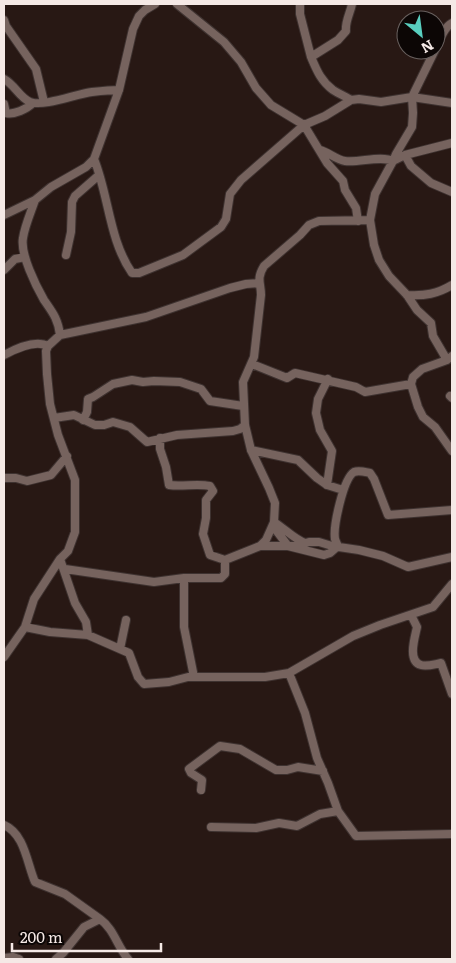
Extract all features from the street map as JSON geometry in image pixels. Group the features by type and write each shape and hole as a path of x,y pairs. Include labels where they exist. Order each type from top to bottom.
{"street":[{"path":"4,215 34,200 51,187 86,167 94,159 119,90 133,29 143,7 155,4"},
{"path":"177,4 224,42 240,62 256,88 271,105 304,125 326,163 343,181 345,190 356,208 358,221"},
{"path":"300,4 300,14 318,75 335,91 351,100"},
{"path":"312,57 338,40 346,31 346,23 352,4"},
{"path":"5,24 36,70 44,102"},
{"path":"430,60 412,97 412,127 375,194 370,220 374,245 379,260 389,276 407,295 417,310 431,323 433,336 450,358 422,369 413,378 411,384 423,417 434,427 452,451"},
{"path":"4,80 10,83 24,99 33,103 91,92 119,90"},
{"path":"94,159 116,240 126,266 132,274 139,273 182,255 221,227 226,219 230,194 241,180 304,125 325,116 351,100 359,99 381,102 412,97 452,104"},
{"path":"4,104 6,113 12,114 27,108 33,103"},
{"path":"320,150 345,161 383,158 393,161 452,144"},
{"path":"405,156 411,166 431,183 452,192"},
{"path":"66,255 72,232 72,202 74,196 99,176"},
{"path":"34,200 22,244 25,258 43,298 57,318 60,335"},
{"path":"338,546 330,553 324,555 288,546 276,530 274,503 251,450 245,425 244,382 254,357 261,295 259,283 264,266 300,235 308,225 329,219 370,220"},
{"path":"4,270 15,259 25,258"},
{"path":"4,657 25,627 34,599 60,559 68,551 75,532 76,480 50,404 46,351 48,346 60,335 146,316 230,288 259,283"},
{"path":"407,295 424,296 434,294 452,285"},
{"path":"4,355 26,346 39,344 48,346"},
{"path":"252,364 287,378 295,373 328,379 368,392 411,384"},
{"path":"327,485 332,451 320,430 316,413 318,398 328,379"},
{"path":"83,420 87,412 88,399 113,384 126,380 180,382 201,389 210,401 244,406"},
{"path":"54,418 74,416 95,425 113,422 130,427 147,442 177,435 234,431 245,425"},
{"path":"160,438 160,449 169,485 204,485 210,486 213,492 206,500 206,518 203,534 210,556 225,560 260,546 288,546 319,542 382,556 408,567 452,557"},
{"path":"251,450 298,460 327,485 343,490"},
{"path":"4,478 16,478 27,482 51,475 67,456"},
{"path":"338,546 335,538 339,506 343,490 354,472 370,473 388,515 452,510"},
{"path":"274,522 287,530 296,539 305,543"},
{"path":"260,546 266,540 274,522"},
{"path":"60,559 65,569 75,603 86,622 88,634"},
{"path":"65,569 154,582 184,578 221,578 225,574 225,560"},
{"path":"184,578 184,627 194,677"},
{"path":"25,627 50,632 88,634 120,649 129,654 138,677 144,684 194,677 265,678 289,673 353,636 433,607 452,584"},
{"path":"411,615 417,627 413,658 416,663 422,666 442,663 452,694"},
{"path":"120,649 126,620"},
{"path":"289,673 306,713 317,758 338,811 356,836 452,834"},
{"path":"201,790 202,780 189,769 220,746 240,749 276,770 298,767 323,771"},
{"path":"211,827 256,828 279,823 297,826 320,814 338,811"},
{"path":"4,825 13,830 28,859 35,882 57,889 100,919 111,930 128,959"},
{"path":"56,959 84,927 100,919"},
{"path":"4,958 13,957 19,959"}]}
